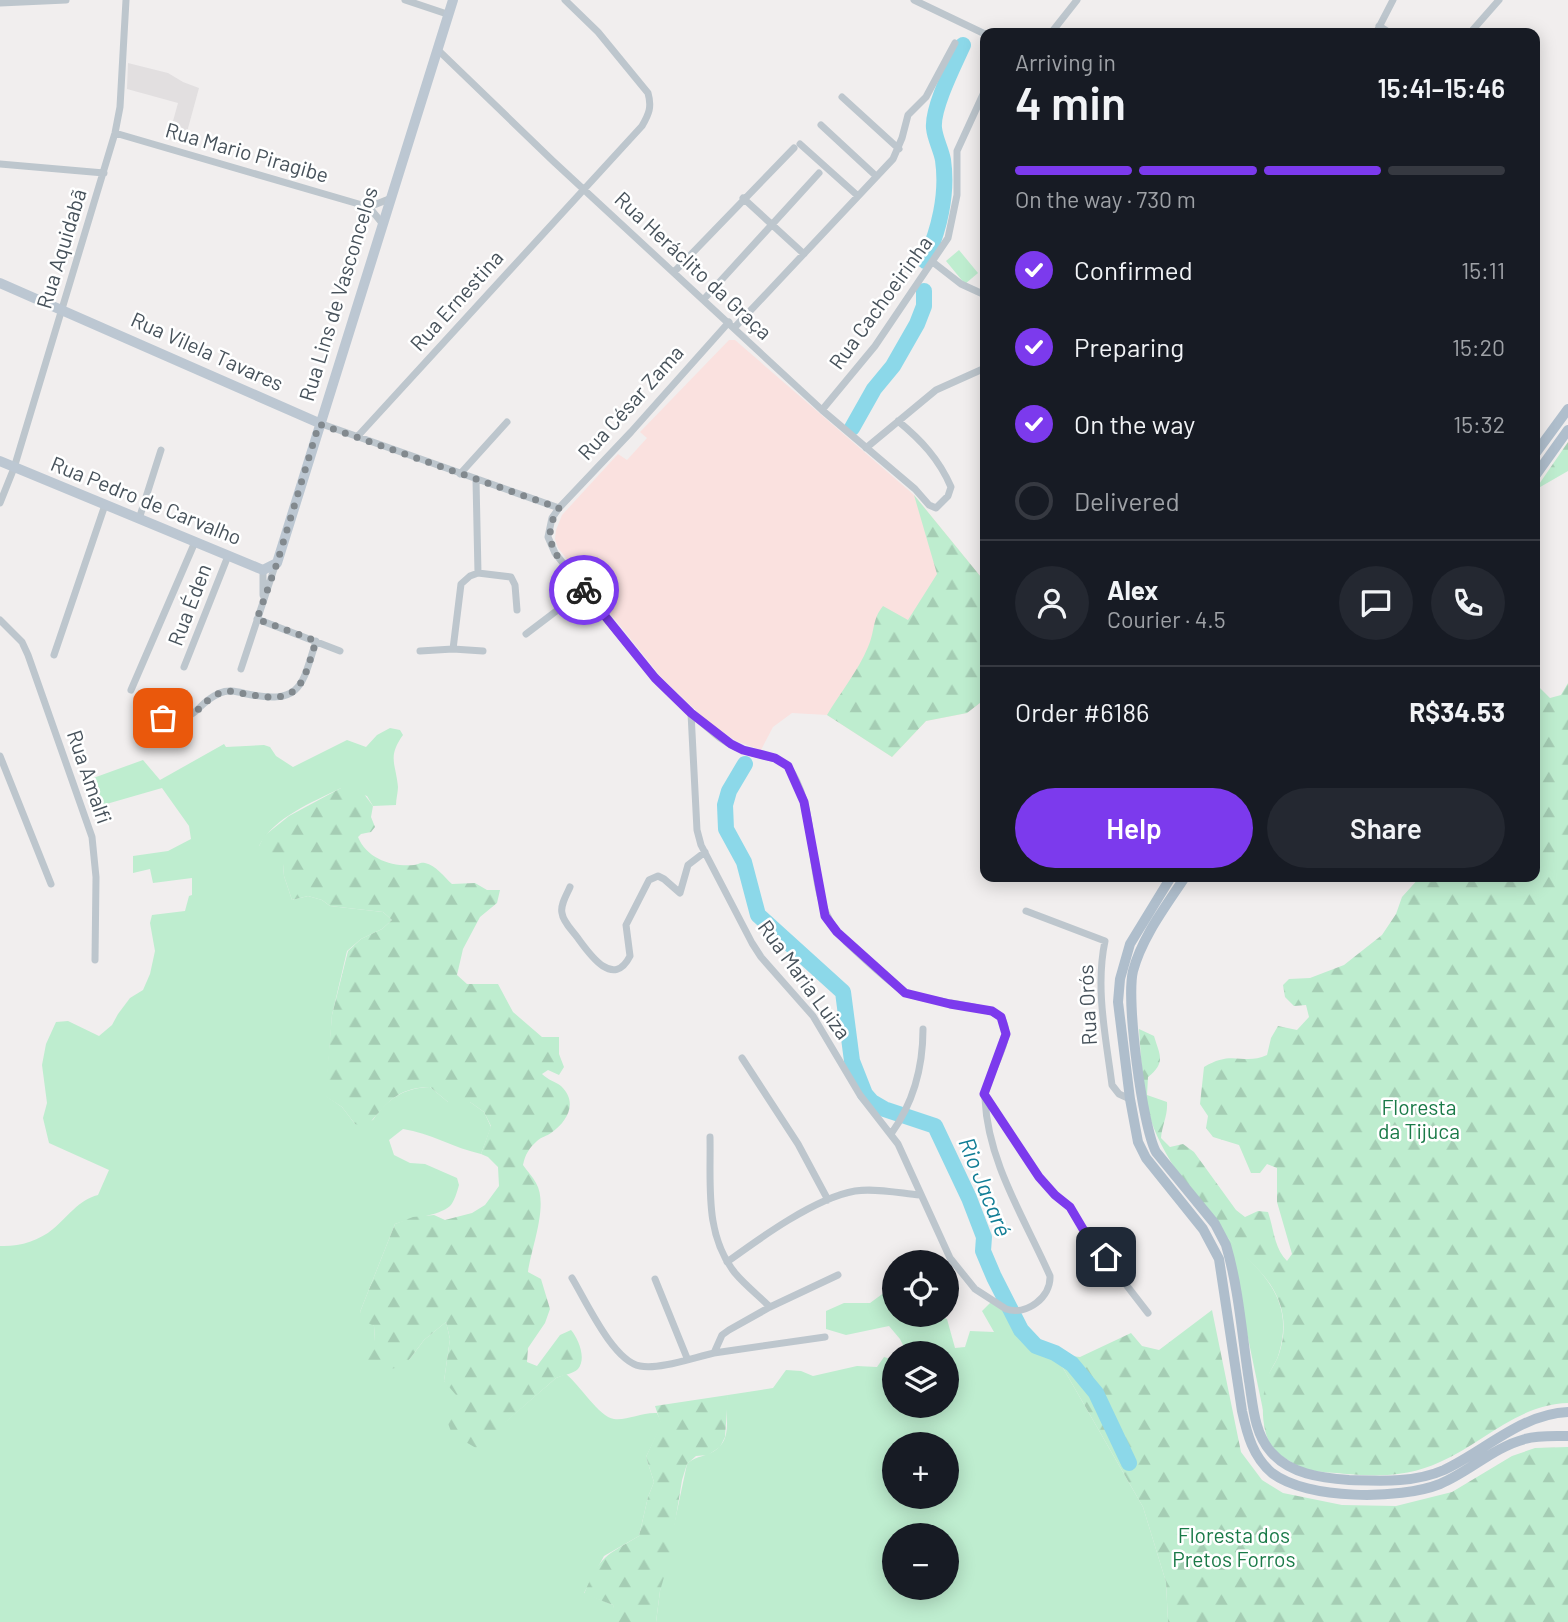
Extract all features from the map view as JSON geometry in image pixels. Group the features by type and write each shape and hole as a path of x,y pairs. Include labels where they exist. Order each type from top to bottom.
{"main road":[{"path":"1540,447 1568,409"},
{"path":"1540,469 1568,430"},
{"path":"1168,882 1130,944 1119,979 1118,1002 1130,1099 1139,1142 1146,1158 1203,1229 1219,1259 1247,1435 1257,1455 1272,1472 1308,1488 1348,1494 1399,1494 1439,1484 1526,1438 1568,1436"},
{"path":"1182,882 1142,949 1133,972 1131,1005 1144,1114 1148,1135 1156,1152 1209,1217 1226,1245 1254,1408 1266,1445 1287,1466 1310,1475 1342,1479 1402,1480 1422,1477 1454,1465 1541,1415 1568,1412"}],"street":[{"path":"0,4 66,0"},
{"name":"Rua Aquidabã","path":"0,503 115,133 120,107 126,0"},
{"path":"405,0 447,14"},
{"name":"Rua Lins de Vasconcelos","path":"241,669 277,563 453,0"},
{"name":"Rua Ernestina","path":"357,437 642,126 649,114 651,103 648,93 589,22 565,0"},
{"path":"915,0 980,32"},
{"path":"932,9 936,0"},
{"path":"1055,28 1077,0"},
{"path":"1379,28 1392,0"},
{"path":"1474,28 1499,0"},
{"path":"842,97 899,149 908,115 926,97 955,43"},
{"name":"Rua Heráclito da Graça","path":"437,49 822,410 915,489 929,505 936,508 948,496 951,487 930,451 898,421"},
{"name":"Rua Cachoeirinha","path":"822,410 875,346 948,239 957,195 957,151 980,101"},
{"path":"821,125 876,176"},
{"name":"Rua Mario Piragibe","path":"115,133 369,207"},
{"path":"674,272 743,198 797,146 858,196"},
{"name":"Rua César Zama","path":"559,508 732,324 804,254 893,159 899,149"},
{"path":"0,164 104,173"},
{"path":"704,299 819,173"},
{"path":"743,198 804,254"},
{"path":"382,223 369,207 389,199"},
{"path":"934,263 961,284 980,293"},
{"name":"Rua Vilela Tavares","path":"0,283 319,424 559,508"},
{"path":"866,448 936,390 980,370"},
{"path":"460,474 508,422"},
{"path":"139,519 161,450"},
{"name":"Rua Pedro de Carvalho","path":"0,461 263,570"},
{"path":"476,480 478,573"},
{"path":"54,655 105,505"},
{"path":"559,508 550,527 550,544 655,678 691,713 731,744 775,758 788,766 804,802 825,916 842,937 905,993 992,1011 1001,1017 1006,1034 984,1094 1039,1177 1070,1207 1083,1229 1149,1312"},
{"path":"131,690 195,542"},
{"name":"Rua Éden","path":"184,667 228,556"},
{"path":"263,570 277,563"},
{"name":"Rua Lins de Vasconcelos","path":"263,570 263,599"},
{"path":"453,649 459,587 464,580 478,573 511,577 515,584 517,610"},
{"path":"526,634 584,590"},
{"path":"257,619 340,651"},
{"name":"Rua Amalfi","path":"0,620 22,642 29,655 92,837 96,877 95,960"},
{"path":"163,718 180,719 191,716 219,694 229,691 272,698 292,693 303,680 316,641"},
{"path":"420,651 482,651"},
{"name":"Rua Maria Luiza","path":"691,713 697,830 705,852 752,943 813,1016 860,1095 874,1116 891,1134 958,1270 975,1289 1011,1311 1031,1306 1046,1295 1050,1276 991,1144 986,1126 984,1094"},
{"path":"0,756 51,884"},
{"path":"570,887 561,908 564,918 596,962 608,969 616,969 624,965 630,956 626,925 649,880 658,876 680,892 688,865 705,852"},
{"name":"Rua Orós","path":"1026,911 1105,941 1102,961 1102,1013 1112,1085 1119,1094 1130,1099"},
{"path":"891,1134 908,1108 919,1078 923,1029"},
{"path":"742,1058 798,1144 828,1200"},
{"path":"710,1137 711,1213 716,1237 727,1262 740,1279 770,1307"},
{"path":"727,1262 776,1227 828,1200 858,1191 920,1195"},
{"path":"715,1353 722,1335 770,1307 838,1275"},
{"path":"572,1278 618,1352 630,1363 642,1367 825,1337"},
{"path":"655,1279 687,1359"}],"shaded area":[{"path":"128,63 168,73 199,88 184,143 168,139 178,103 127,89"},
{"path":"729,340 735,340 914,495 980,576 980,703 967,713 926,721 892,757 827,715 792,713 773,727 761,750 736,741 707,721 661,677 558,548 555,539 562,515 618,454 627,460 647,438 640,432"}],"green space":[{"path":"959,250 978,273 965,284 946,261"},
{"path":"1568,442 1568,471 1540,487 1540,483"},
{"path":"914,495 980,576 980,703 967,713 926,721 892,757 827,715 864,656 883,606 908,620 937,574"},
{"name":"Floresta da Tijuca","path":"1568,683 1568,1403 1550,1405 1517,1417 1456,1454 1417,1470 1371,1475 1304,1468 1274,1450 1264,1425 1265,1386 1279,1354 1283,1336 1279,1301 1265,1278 1193,1195 1161,1145 1147,1103 1139,1029 1154,1036 1160,1058 1157,1067 1148,1077 1147,1095 1167,1102 1161,1138 1170,1147 1183,1144 1194,1152 1236,1210 1245,1217 1258,1211 1268,1212 1277,1244 1287,1261 1292,1254 1277,1202 1277,1168 1267,1164 1260,1173 1251,1173 1239,1145 1213,1137 1206,1128 1208,1116 1200,1104 1204,1067 1223,1059 1251,1059 1267,1055 1271,1038 1278,1026 1297,1030 1309,1017 1306,1005 1294,1006 1285,997 1283,985 1289,979 1310,978 1344,965 1382,935 1396,914 1402,897 1416,882 1540,882 1540,688 1550,698 1561,695"},
{"path":"390,728 400,730 403,735 394,755 398,787 396,805 373,806 367,796 341,788 284,819 259,846 272,864 283,864 292,900 308,896 322,900 330,906 383,912 392,920 347,951 332,1015 326,1096 342,1107 355,1124 373,1120 391,1100 404,1092 430,1087 448,1102 470,1102 484,1112 491,1127 481,1154 403,1129 389,1140 394,1155 410,1163 425,1164 457,1178 459,1185 450,1206 432,1215 395,1224 360,1312 374,1326 375,1341 409,1360 424,1340 446,1322 450,1339 444,1381 505,1422 556,1378 566,1374 608,1417 619,1419 657,1413 662,1424 646,1457 654,1482 639,1536 604,1556 584,1593 613,1605 618,1620 0,1622 0,1246 28,1242 47,1233 79,1205 98,1195 109,1170 49,1143 43,1118 47,1103 42,1065 46,1044 56,1022 68,1021 99,1036 112,1025 130,998 143,990 150,974 155,951 150,923 152,915 185,911 189,896 192,895 192,878 153,883 150,869 133,873 133,856 168,851 191,839 189,826 162,788 96,807 85,781 143,760 160,780 224,744 226,747 270,747 276,756 293,767 347,740 366,747 377,735"},
{"path":"358,786 373,806 371,817 375,827 371,832 358,837 367,851 381,860 397,865 429,864 452,884 475,883 487,890 500,890 497,903 480,917 463,949 457,975 467,984 498,984 513,1012 542,1037 559,1037 559,1054 564,1067 559,1075 548,1070 542,1074 566,1092 569,1111 557,1128 532,1146 523,1165 536,1183 541,1203 528,1272 541,1279 550,1309 545,1323 528,1348 527,1362 537,1366 560,1335 571,1330 579,1343 581,1364 571,1373 556,1378 476,1448 452,1434 446,1418 456,1395 444,1381 450,1339 446,1322 424,1340 409,1360 395,1368 377,1372 366,1358 375,1341 374,1326 364,1321 360,1312 395,1224 413,1217 434,1215 445,1220 472,1213 485,1205 499,1186 498,1167 481,1154 491,1126 484,1112 470,1102 448,1102 430,1087 400,1094 386,1104 366,1127 355,1124 342,1107 325,1096 332,1015 348,951 361,939 382,929 392,920 383,912 330,906 322,900 308,896 292,900 283,864 268,864 257,857 264,836 289,816 341,788"},
{"path":"1227,1237 1263,1275 1279,1302 1283,1317 1279,1353 1268,1378 1263,1410"},
{"path":"882,1294 882,1327 884,1327 846,1335 826,1329 826,1311 844,1303 870,1303"},
{"path":"992,1301 1020,1318 1034,1346 1055,1354 1143,1507 1166,1582 1168,1622 656,1622 687,1464 713,1452 722,1443 727,1430 728,1395 773,1388 786,1370 801,1371 813,1376 857,1366 877,1367 882,1360 882,1418 959,1418 959,1348 965,1347 970,1331 994,1332 982,1311"},
{"name":"Floresta dos Pretos Forros","path":"1212,1310 1241,1452 1262,1480 1283,1493 1342,1505 1396,1506 1452,1492 1512,1456 1535,1448 1568,1447 1568,1622 1168,1622 1166,1582 1143,1507 1055,1354 1080,1357 1131,1333 1142,1346 1159,1350"},
{"path":"890,1327 949,1327 953,1341 901,1341"},
{"path":"728,1395 725,1437 720,1447 708,1455 696,1456 687,1464 656,1622 616,1622 613,1605 584,1594 599,1564 618,1548 639,1536 654,1482 646,1457 661,1424 655,1406"}],"waterway":[{"name":"Rio Jacaré","path":"925,261 938,225 944,186 943,160 934,120 944,86 963,45"},
{"name":"Rio Jacaré","path":"852,428 917,324 924,306 924,291"},
{"name":"Rio Jacaré","path":"745,764 729,791 725,805 726,829 744,862 758,915 843,992 852,1061 865,1094 884,1109 935,1126 984,1237 983,1251 1021,1330 1036,1346 1055,1353 1072,1364 1096,1393 1129,1463"}],"way so far":[{"path":"163,718 180,719 191,716 219,694 229,691 272,698 284,696 299,688 316,641 257,619 319,424 559,508 552,517 548,537 550,544 584,590"}],"route":[{"path":"584,590 655,678 718,737 743,750 775,758 788,766 804,802 825,916 837,932 905,993 992,1011 1001,1017 1006,1034 984,1094 1039,1177 1070,1207 1083,1229 1106,1257"}]}
